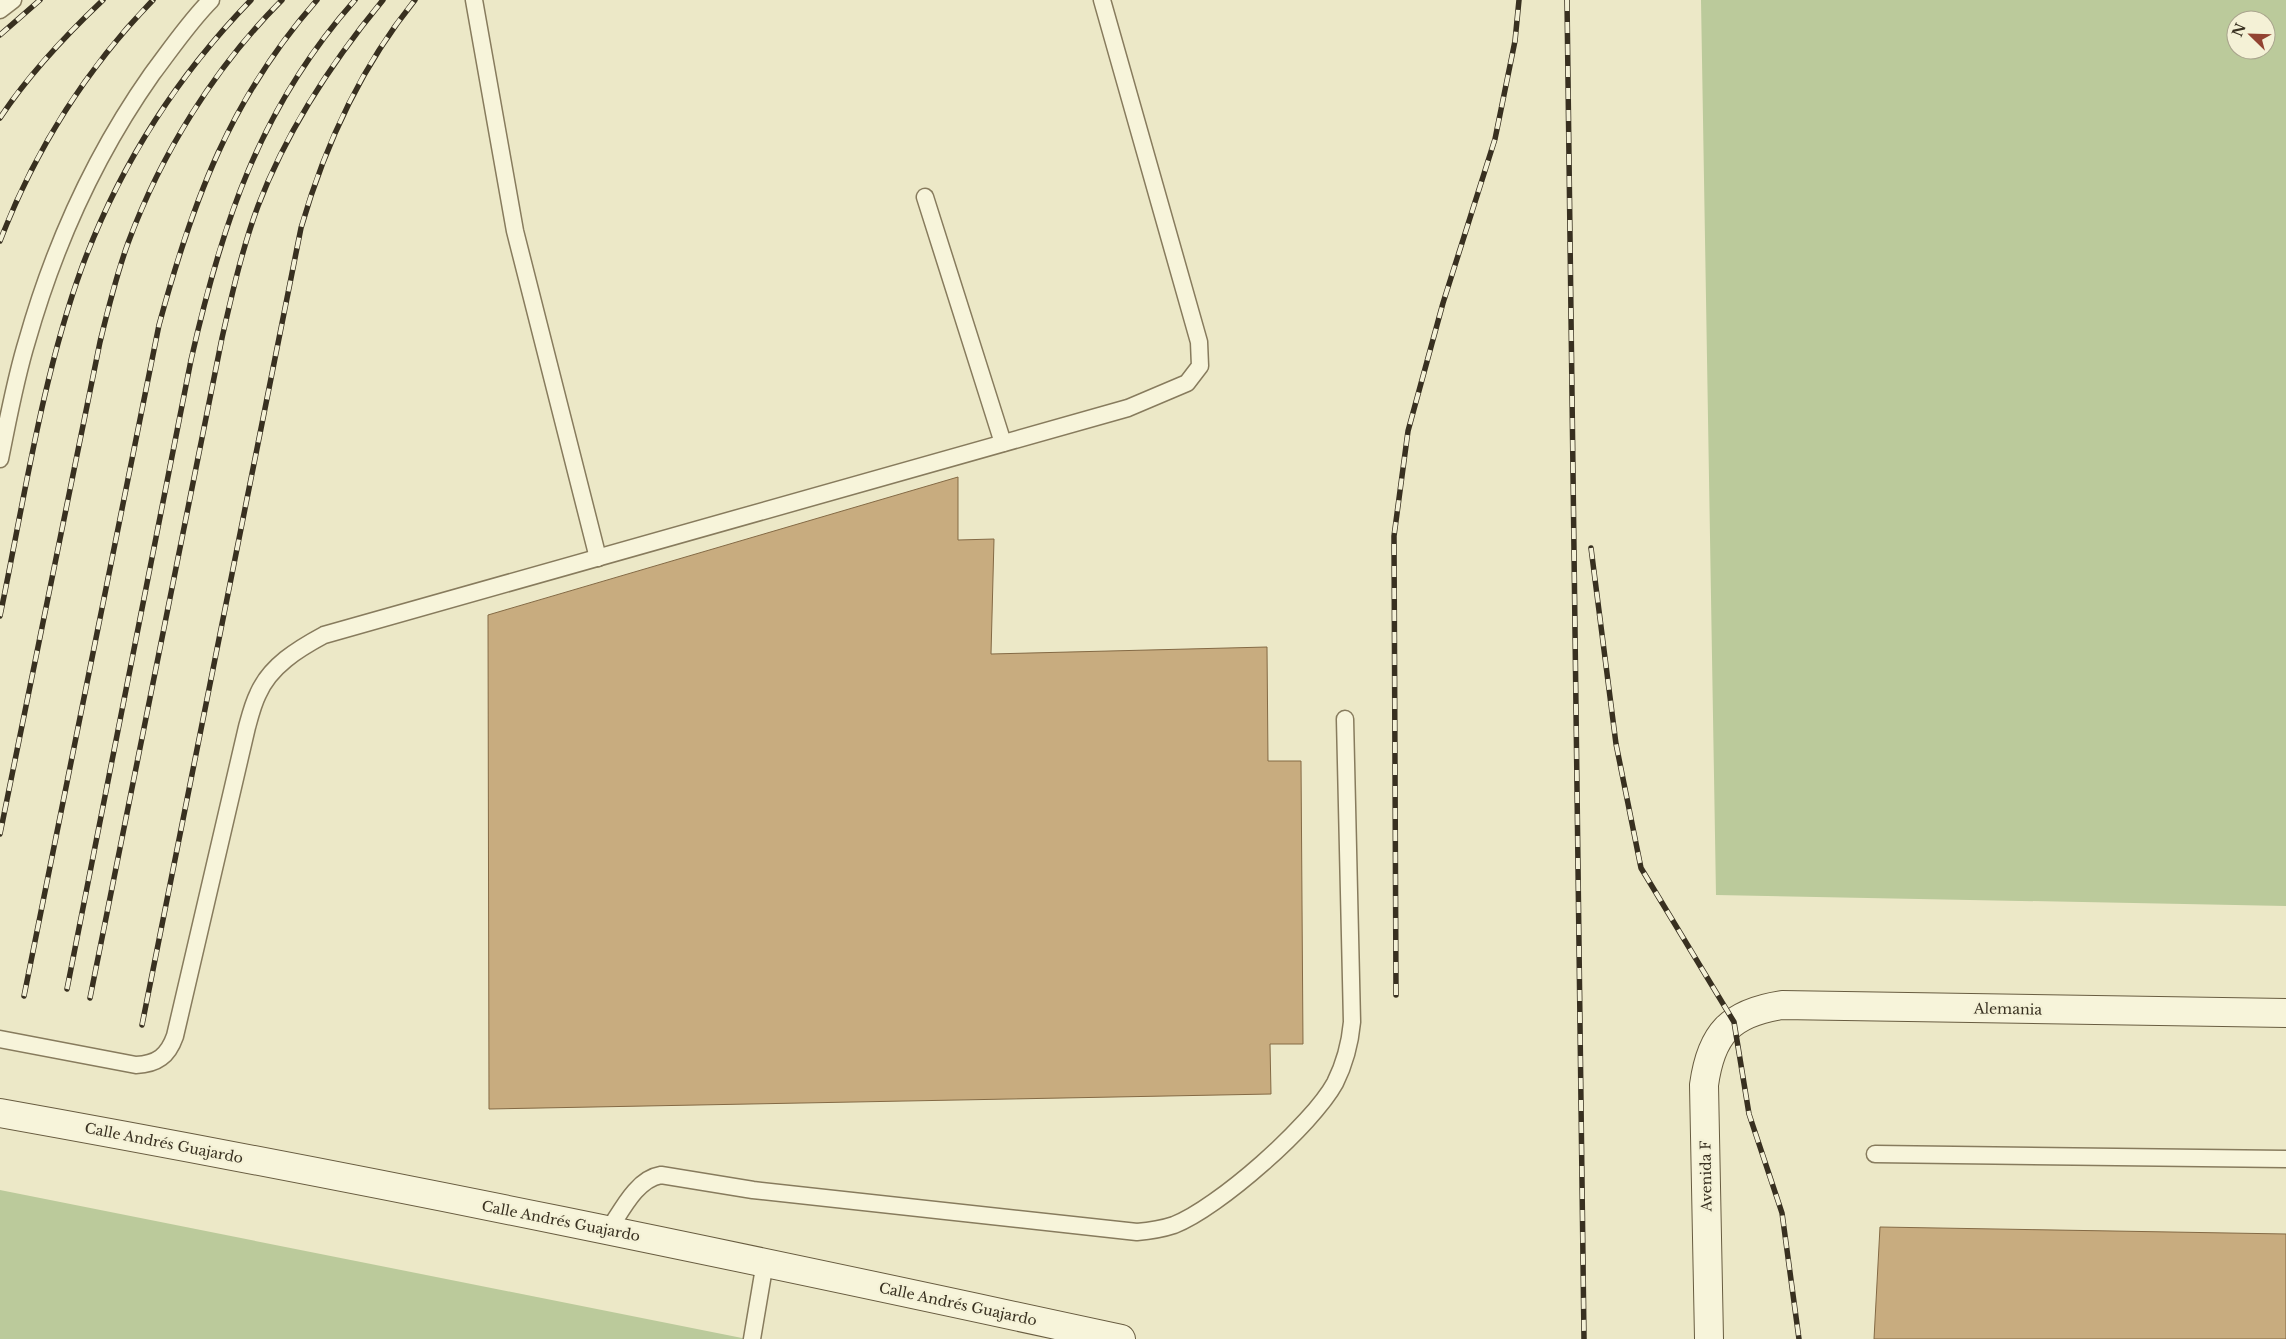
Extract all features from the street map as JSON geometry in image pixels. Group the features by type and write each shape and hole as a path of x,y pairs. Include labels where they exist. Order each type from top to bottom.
{"main road":[{"name":"Alemania","path":"1734,1022 1764,1008 1782,1005 2286,1013"},
{"name":"Avenida F","path":"1709,1339 1704,1085 1706,1066 1713,1048 1721,1033 1734,1022"},
{"name":"Calle Andrés Guajardo","path":"0,1113 162,1142 764,1262 1121,1339"}],"lane":[{"path":"0,459 26,342 39,299 64,234 94,168 131,104 174,44 211,0"},
{"path":"474,0 515,231 598,558"},
{"path":"0,1038 136,1065 158,1061 166,1054 175,1036 247,727 258,692 274,670 297,650 324,635 357,624 1128,408 1187,383 1200,366 1199,342 1102,0"},
{"path":"925,197 1003,443"},
{"path":"608,1231 638,1188 654,1176 661,1175 753,1190 1136,1232 1173,1225 1197,1212 1275,1154 1313,1113 1334,1085 1344,1064 1350,1042 1352,1022 1344,719"},
{"path":"1875,1154 2286,1159"},
{"path":"752,1339 764,1262"}],"green space":[{"path":"1701,0 2286,0 2286,906 1716,895"},
{"path":"0,1190 747,1339 0,1339"}],"building":[{"path":"958,477 958,540 994,539 991,654 1267,647 1268,761 1301,761 1303,1044 1270,1044 1271,1094 489,1109 488,615"},
{"path":"1880,1227 2286,1234 2286,1339 1874,1339"}],"railway":[{"path":"0,35 40,0"},
{"path":"0,118 48,56 103,0"},
{"path":"0,241 29,175 64,113 105,54 153,0"},
{"path":"0,616 45,395 68,309 97,230 132,159 153,124 199,60 251,0"},
{"path":"0,834 100,342 112,292 128,243 156,177 192,114 234,54 282,0"},
{"path":"24,996 159,325 172,279 201,193 238,113 260,75 317,0"},
{"path":"67,989 191,360 216,261 231,214 249,169 270,125 294,82 322,41 355,0"},
{"path":"90,998 222,338 247,239 270,178 297,124 328,73 383,0"},
{"path":"142,1025 301,228 321,167 346,108 377,53 415,0"},
{"path":"1396,995 1394,536 1408,431 1443,303 1495,139 1515,41 1519,0"},
{"path":"1567,0 1584,1339"},
{"path":"1591,548 1616,744 1641,868 1734,1022 1749,1114 1782,1213 1799,1339"}]}
